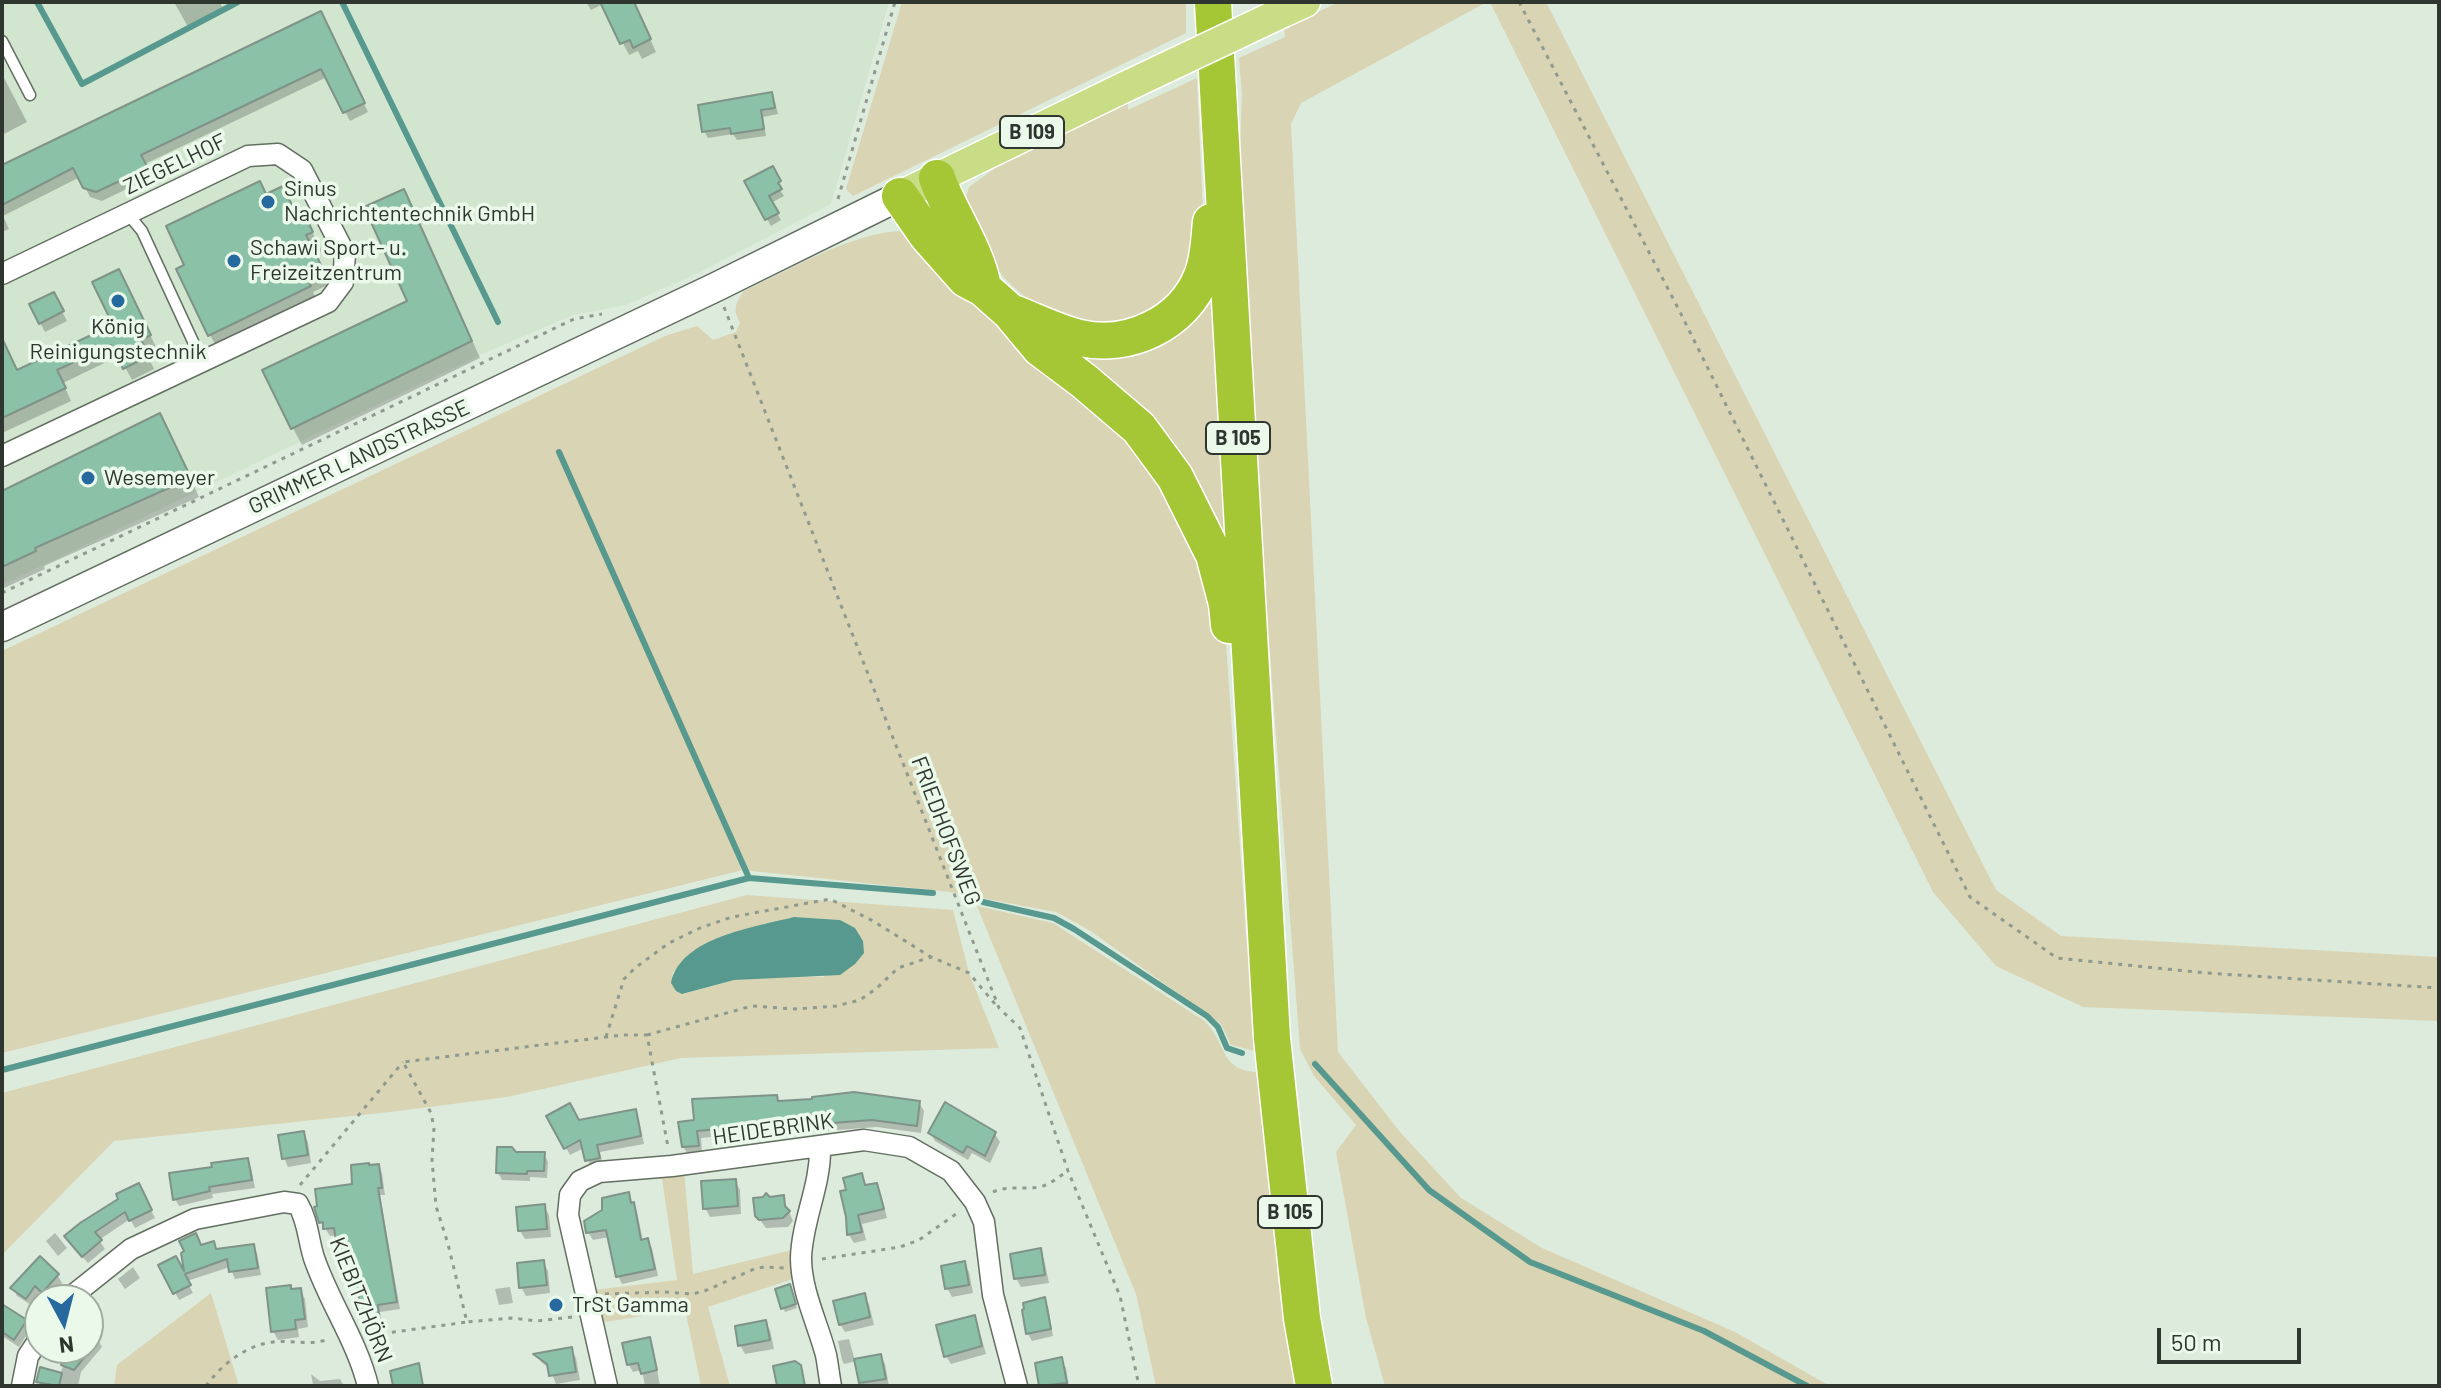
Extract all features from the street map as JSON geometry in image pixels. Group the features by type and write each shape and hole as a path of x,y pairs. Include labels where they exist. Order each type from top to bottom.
{"highway":[{"path":"1010,312 1079,338 1121,340 1160,325 1191,297 1202,276 1208,251 1220,109 1213,2"},
{"name":"B 105","path":"1220,109 1274,1074 1302,1318 1314,1386"},
{"path":"937,178 979,267 983,288"},
{"path":"900,196 927,235 966,279 983,288 1010,312 1040,348 1139,428 1175,477 1214,555 1227,604 1238,732 1255,767"}],"main road":[{"name":"B 109","path":"900,196 1294,7"},
{"name":"GRIMMER LANDSTRASSE","path":"2,627 716,287 900,196"}],"street":[{"name":"ZIEGELHOF","path":"2,274 248,156 278,154 302,170 345,254 343,282 328,302 2,456"},
{"name":"HEIDEBRINK","path":"607,1386 568,1215 570,1195 580,1181 599,1172 672,1166 864,1140 909,1147 951,1171 975,1202 984,1222 993,1295 1017,1386"},
{"path":"820,1147 820,1169 803,1232 801,1262 806,1291 827,1357 831,1386"},
{"path":"87,1284 131,1249 195,1219 284,1202"},
{"name":"KIEBITZHÖRN","path":"284,1202 298,1204 305,1215 314,1258 362,1361 368,1386"},
{"path":"22,1386 26,1364"}],"lane":[{"path":"2,41 30,95"},
{"path":"128,214 142,231 202,361"}],"path":[{"path":"845,225 838,208 839,190 895,2"},
{"path":"1519,2 1688,326 1970,897 2057,958 2206,973 2439,988"},
{"name":"FRIEDHOFSWEG","path":"716,287 999,1008 1020,1028 1068,1171 1120,1296 1139,1386"},
{"path":"606,1037 624,979 669,943 732,917 830,899 931,957 969,973 999,1008"},
{"path":"284,1202 403,1062 606,1037 647,1035 752,1006 795,1009 836,1006 860,1000 898,968 931,957"},
{"path":"647,1035 672,1166"},
{"path":"403,1062 431,1113 436,1206 467,1322 511,1318 537,1321 566,1319 598,1295 693,1294 754,1269 786,1268 801,1262 900,1247 919,1240 975,1202 1003,1188 1036,1188 1050,1184 1068,1171"}],"shaded area":[{"path":"2,2 889,2 831,204 700,272 626,305 573,315 489,351 2,585"},
{"path":"902,2 1186,2 1186,33 853,196 846,189"},
{"path":"1339,2 1487,2 1301,103 1291,124 1338,1052 1400,1132 1461,1198 1542,1248 1735,1332 1830,1386 1385,1386 1366,1318 1336,1152 1356,1125 1314,1076 1300,1049 1238,206 1242,95 1239,58 1285,37 1284,28"},
{"path":"1490,2 1546,2 1996,890 2061,936 2439,957 2439,1021 2083,1007 1996,966 1933,892"},
{"path":"1197,78 1204,239 1180,297 1109,333 1035,306 1005,279 983,250 965,202 969,187 997,167 1128,103 1128,110"},
{"path":"899,231 915,237 1159,467 1225,628 1246,935 1259,1052 1231,1045 1221,1024 1089,930 1056,912 950,892 743,870 2,1053 2,651 665,336 697,326 713,340 736,332 740,322 736,306 744,291 840,246"},
{"path":"1211,278 1233,559 1064,344 1080,348"},
{"path":"747,895 953,910 969,973 999,1048 681,1058 507,1097 114,1141 2,1255 2,1093","holes":["794,917 840,920 824,977 734,980 683,994 671,983 673,972 691,954"]},
{"path":"977,906 1053,923 1203,1020 1237,1067 1260,1072 1302,1386 1156,1386 1136,1294"},
{"path":"684,1170 693,1274 792,1250 793,1279 708,1307 730,1386 701,1386 685,1309 599,1323 594,1290 677,1280 661,1172"},
{"path":"211,1293 239,1386 114,1386 117,1365"}],"water":[{"path":"794,917 840,920 855,928 863,941 864,953 840,975 734,980 682,994 671,983 677,967 704,945 741,930"}],"building":[{"path":"600,2 634,2 651,39 633,48 630,40 620,44"},
{"path":"321,11 365,103 343,113 321,69 141,155 148,168 96,192 83,188 73,168 2,205 2,165"},
{"path":"772,92 775,108 761,110 764,129 731,134 730,128 702,132 698,105"},
{"path":"773,166 782,189 769,196 779,213 765,220 744,181"},
{"path":"260,181 266,194 283,186 297,216 304,213 313,232 306,235 321,265 304,273 311,286 208,336 176,269 184,265 166,226"},
{"path":"404,189 472,341 291,429 262,370 407,301 364,207"},
{"path":"119,269 151,335 141,340 149,356 123,369 111,345 57,370 66,388 2,418 2,338 17,370 104,329 101,324 110,319 92,282"},
{"path":"54,292 64,311 39,324 29,304"},
{"path":"160,413 191,478 35,548 36,551 2,567 2,491"},
{"path":"854,1092 920,1101 917,1126 872,1120 752,1129 751,1126 697,1131 699,1146 682,1147 678,1122 694,1120 692,1099 777,1095 778,1101"},
{"path":"945,1102 996,1132 985,1156 967,1146 963,1153 928,1133"},
{"path":"570,1103 579,1120 636,1109 641,1136 597,1145 600,1158 585,1161 580,1140 564,1149 546,1116"},
{"path":"304,1131 308,1155 282,1159 278,1135"},
{"path":"497,1147 512,1147 516,1152 545,1152 544,1171 496,1173"},
{"path":"248,1158 252,1180 209,1187 210,1191 173,1200 169,1173"},
{"path":"379,1164 382,1188 378,1188 397,1302 378,1305 379,1316 362,1318 352,1253 338,1255 334,1228 323,1229 323,1222 319,1223 314,1207 317,1206 315,1189 352,1184 351,1165"},
{"path":"862,1173 865,1185 877,1183 884,1209 858,1215 862,1232 847,1235 840,1191 846,1190 843,1178"},
{"path":"736,1179 738,1206 703,1209 701,1181"},
{"path":"139,1183 152,1210 129,1221 125,1212 95,1232 102,1240 82,1257 64,1236 118,1199 116,1194"},
{"path":"629,1192 631,1203 634,1202 641,1240 648,1238 655,1269 616,1277 606,1230 586,1233 584,1221 602,1210 602,1198"},
{"path":"766,1193 770,1197 784,1195 785,1206 790,1211 783,1218 759,1220 755,1216 753,1198 763,1197"},
{"path":"545,1204 547,1229 518,1231 516,1207"},
{"path":"196,1233 201,1245 214,1241 216,1249 254,1244 258,1268 229,1272 227,1259 185,1274 191,1285 173,1294 158,1265 176,1256 184,1271 181,1253 184,1251 179,1241"},
{"path":"1041,1248 1045,1275 1014,1279 1010,1254"},
{"path":"40,1256 59,1274 50,1284 24,1284 24,1298 10,1288"},
{"path":"544,1260 547,1285 519,1288 517,1263"},
{"path":"965,1261 969,1285 945,1289 941,1266"},
{"path":"790,1284 796,1304 781,1309 775,1289"},
{"path":"291,1285 291,1289 301,1288 305,1319 295,1320 296,1329 271,1332 266,1288"},
{"path":"865,1293 870,1317 839,1325 833,1301"},
{"path":"1045,1297 1051,1329 1026,1334 1023,1303"},
{"path":"2,1304 24,1318 24,1325 14,1340 2,1332"},
{"path":"975,1315 982,1346 944,1357 936,1325"},
{"path":"766,1320 770,1340 738,1346 735,1326"},
{"path":"650,1337 657,1370 641,1374 638,1363 627,1365 622,1343"},
{"path":"572,1347 576,1372 549,1376 547,1364 533,1354"},
{"path":"881,1354 886,1379 859,1383 854,1359"},
{"path":"1062,1357 1067,1383 1039,1386 1035,1363"},
{"path":"795,1361 801,1365 805,1386 777,1386 773,1366"},
{"path":"419,1363 423,1386 393,1386 390,1371"},
{"path":"61,1364 79,1364 74,1370"},
{"path":"40,1367 62,1373 59,1386 36,1382"}],"waterway":[{"path":"37,2 82,84 238,2"},
{"path":"342,2 498,322"},
{"path":"559,452 749,878"},
{"path":"2,1070 749,878 933,893"},
{"path":"983,902 1054,918 1074,929 1207,1016 1218,1027 1227,1048 1242,1053"},
{"path":"1315,1064 1429,1190 1530,1262 1704,1331 1807,1386"}],"place":[{"name":"Sinus Nachrichtentechnik GmbH","path":"268,202"},
{"name":"Schawi Sport- u. Freizeitzentrum","path":"234,261"},
{"name":"König Reinigungstechnik","path":"118,301"},
{"name":"Wesemeyer","path":"88,478"},
{"name":"TrSt Gamma","path":"556,1305"}]}
